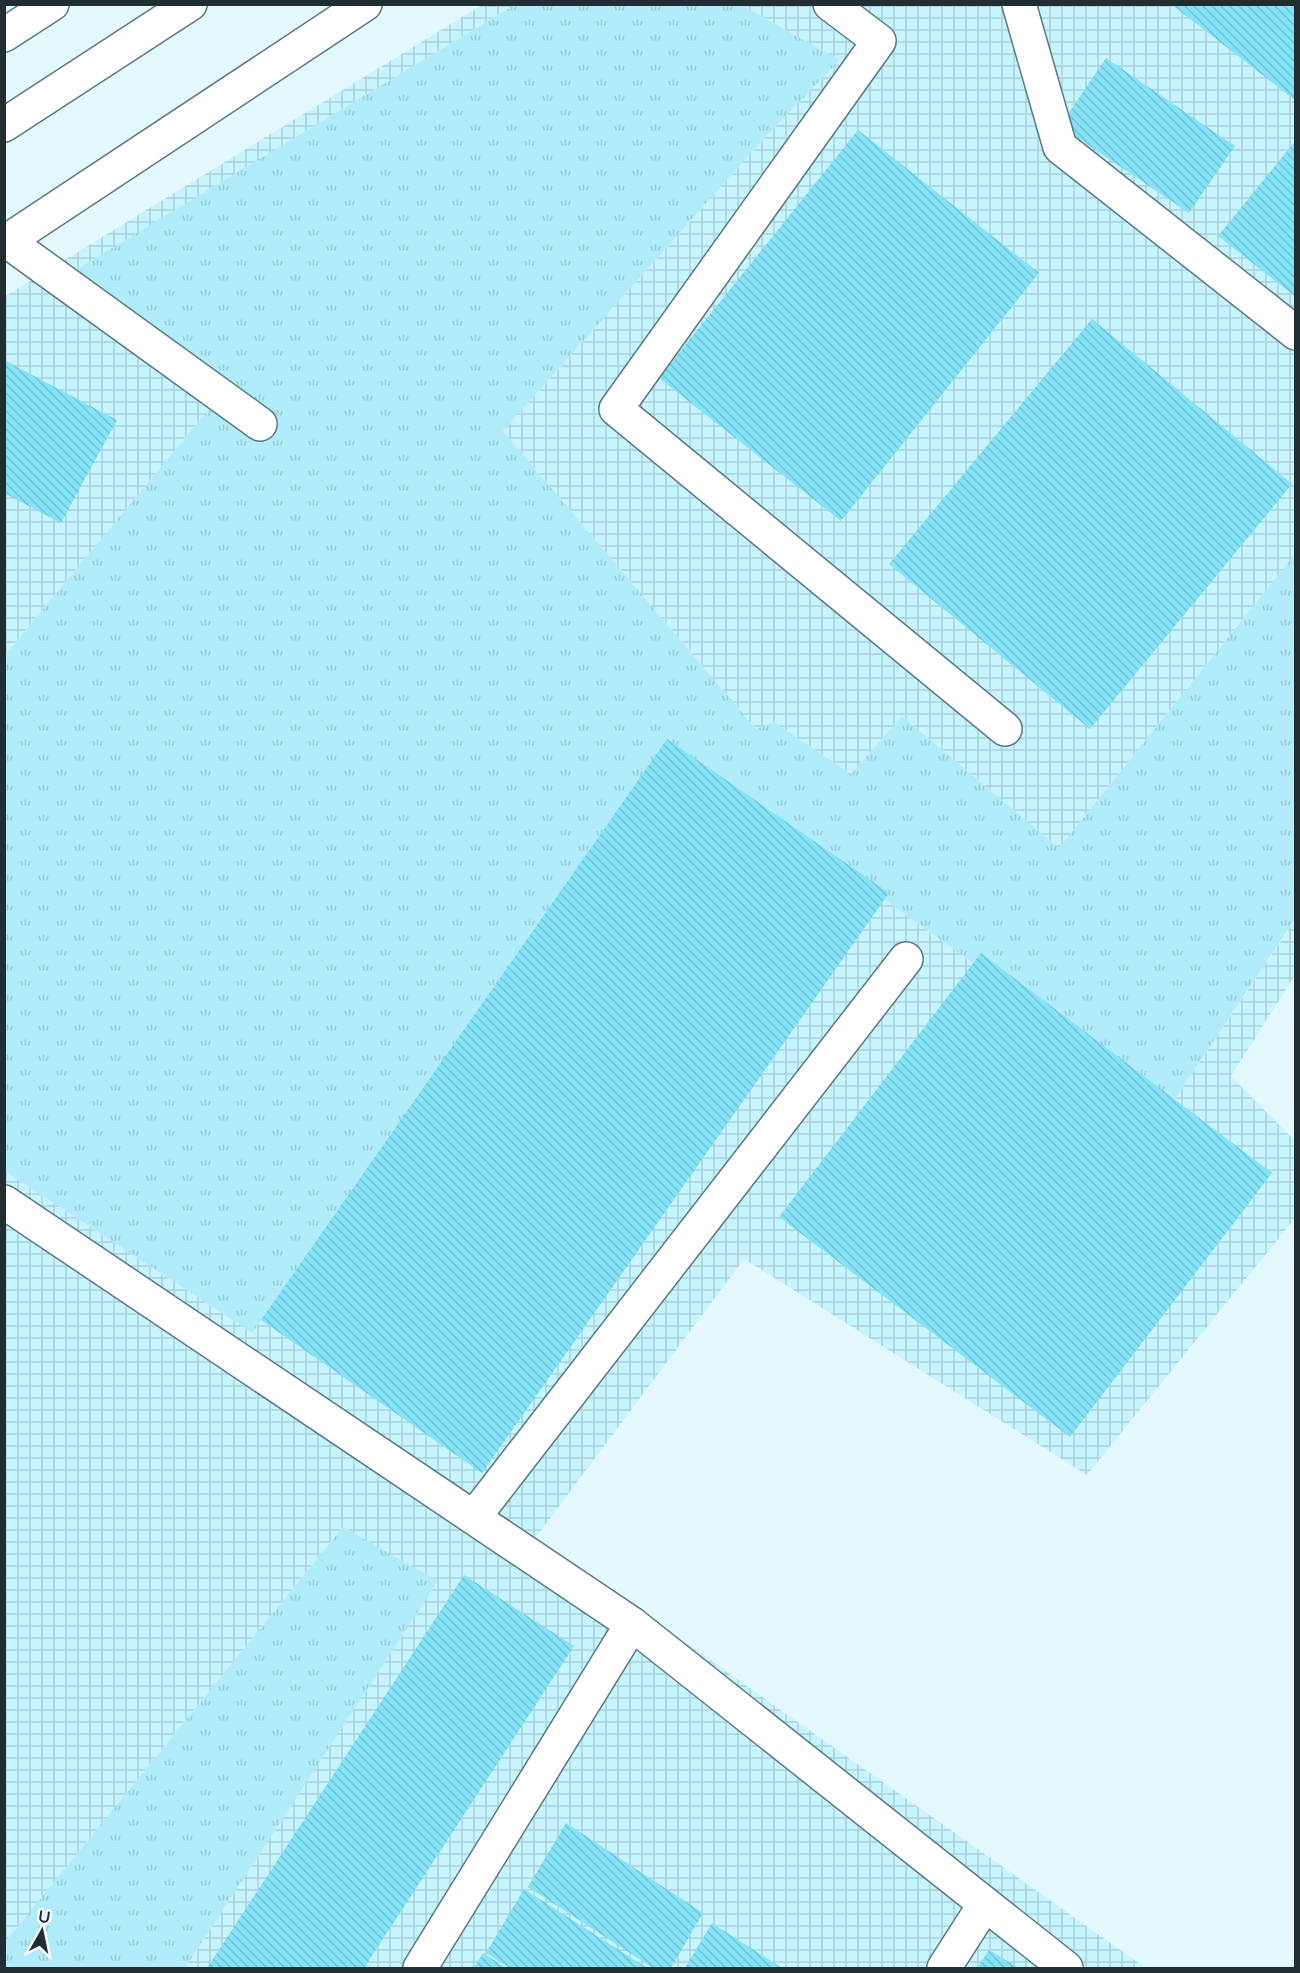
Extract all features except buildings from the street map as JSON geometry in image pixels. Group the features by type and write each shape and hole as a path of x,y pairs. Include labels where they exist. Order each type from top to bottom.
{"main road":[{"path":"4,35 52,4"},
{"path":"4,125 190,4"},
{"path":"260,424 6,242 365,4"},
{"path":"830,4 879,41 616,409 1005,729"},
{"path":"1019,4 1060,147 1296,333"},
{"path":"474,1517 906,959"},
{"path":"4,1202 633,1624 1066,1968"},
{"path":"420,1968 633,1624"},
{"path":"944,1968 985,1904"}],"shaded area":[{"path":"482,5 514,5 55,283 220,396 5,655 4,297"},
{"path":"741,5 1295,5 1295,554 1059,848 902,716 851,774 774,722 756,729 503,431 766,136 839,60"},
{"path":"670,746 1171,1105 1295,920 1295,975 1231,1076 1295,1141 1295,1218 1087,1475 744,1259 536,1537 1146,1968 185,1968 437,1582 343,1527 5,1942 5,1171 252,1333"}],"green space":[{"path":"514,5 741,5 840,60 766,136 503,431 756,729 774,722 851,774 902,716 1059,848 1295,554 1295,919 1171,1105 670,746 252,1333 5,1171 5,655 220,396 54,283"},
{"path":"343,1527 438,1581 185,1968 5,1968 5,1942"}]}
